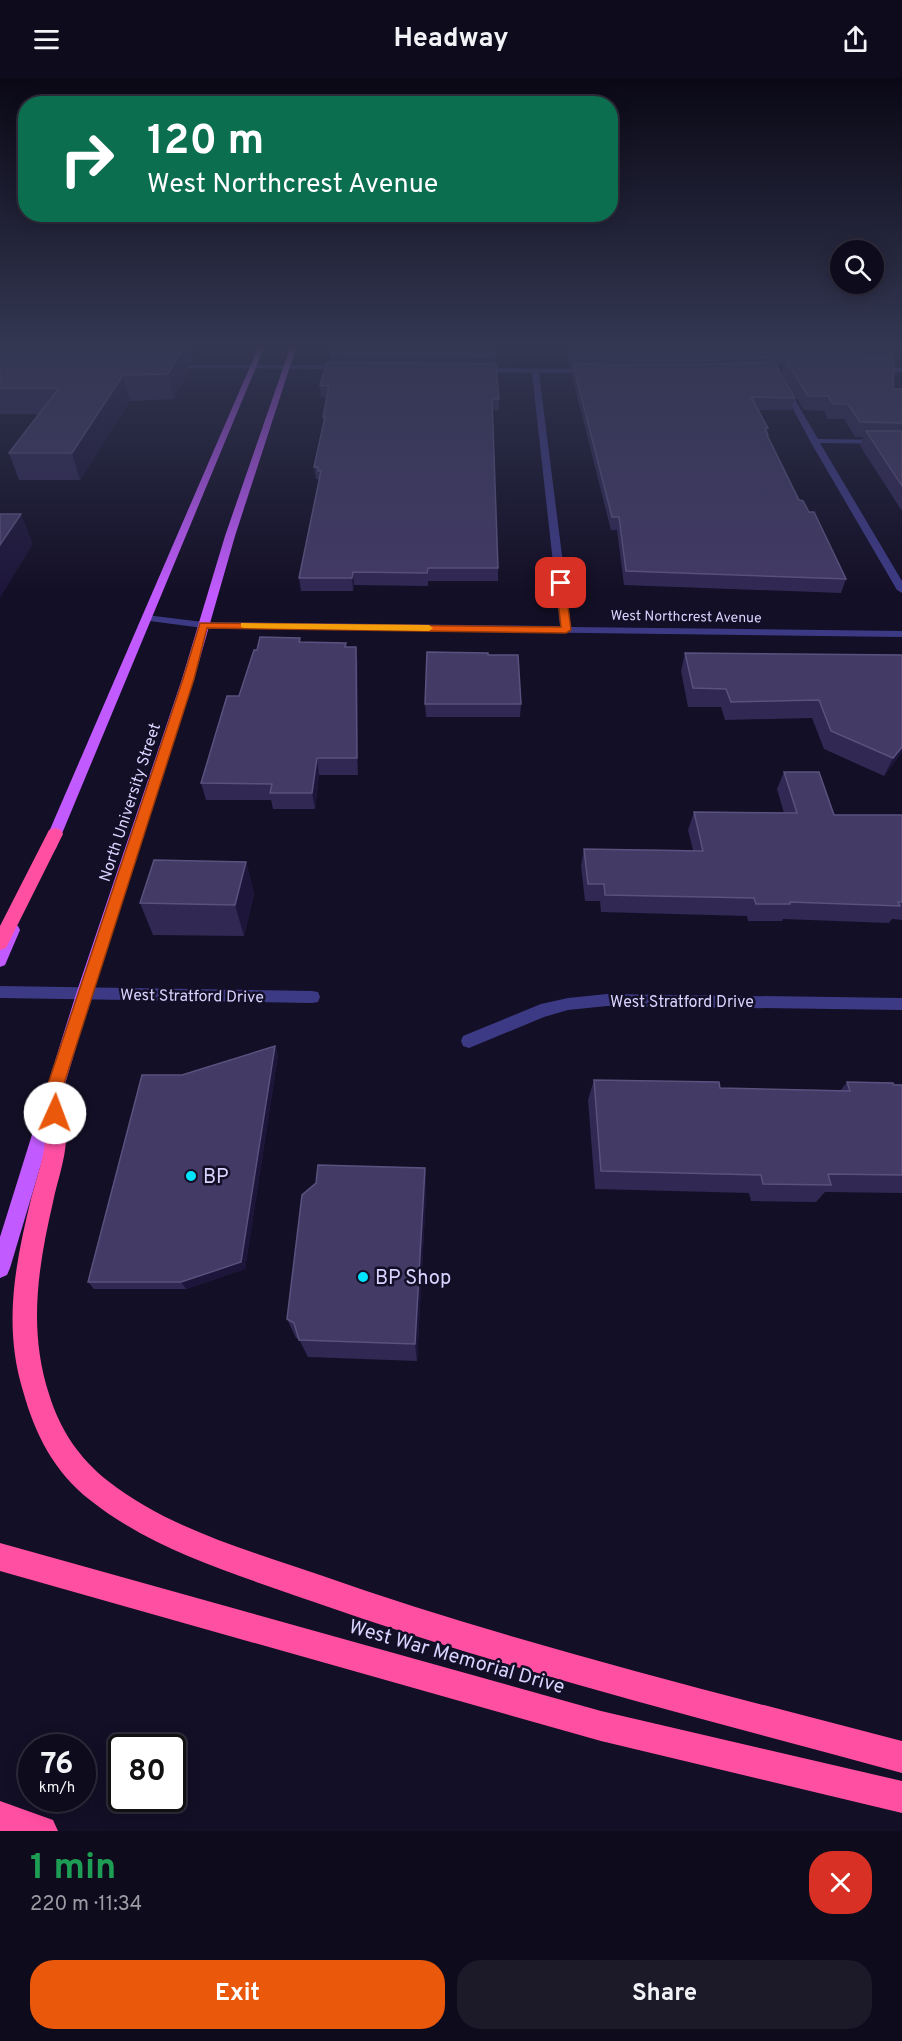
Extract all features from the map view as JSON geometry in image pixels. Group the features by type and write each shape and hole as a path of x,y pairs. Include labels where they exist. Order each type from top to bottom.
{"highway":[{"path":"0,942 55,834"},
{"path":"54,1090 56,1137 24,1293 22,1338 34,1388 63,1454 76,1470 111,1500 188,1541 367,1608 528,1656 902,1757"},
{"name":"West War Memorial Drive","path":"0,1557 601,1726 902,1797"},
{"path":"0,1817 42,1831"}],"main road":[{"path":"0,961 227,430"},
{"name":"North University Street","path":"0,1268 84,994 189,679 203,625 266,430"}],"street":[{"path":"542,430 566,630"},
{"path":"808,430 902,590"},
{"path":"814,441 902,442"},
{"name":"West Northcrest Avenue","path":"146,618 203,625 902,634"},
{"name":"West Stratford Drive","path":"0,992 312,997"},
{"name":"West Stratford Drive","path":"469,1041 541,1011 568,1004 607,1000 902,1004"}],"building":[{"path":"27,430 87,430 72,453 9,453"},
{"path":"322,430 493,430 498,568 428,568 427,573 353,572 352,578 299,578 321,471 318,471 318,467 314,467"},
{"path":"590,430 766,430 799,500 803,501 809,512 814,512 846,579 626,571 619,517 612,517"},
{"path":"866,431 902,431 902,486"},
{"path":"0,514 21,514 0,545"},
{"path":"260,637 300,638 299,642 346,643 345,647 356,647 357,758 317,758 312,793 270,793 272,784 201,783 227,696 239,696"},
{"path":"427,652 518,655 521,704 425,704"},
{"path":"685,653 902,655 902,747 893,758 831,731 819,700 731,702 726,689 693,688"},
{"path":"784,772 819,772 834,815 902,815 902,902 898,902 900,906 790,902 790,904 756,904 754,898 605,895 604,884 588,884 584,849 703,851 694,812 797,813"},
{"path":"154,860 246,862 235,905 140,903"},
{"name":"BP","path":"275,1046 241,1262 181,1282 88,1282 142,1075 182,1075"},
{"path":"594,1080 719,1082 720,1088 850,1091 847,1082 902,1085 902,1175 828,1174 831,1185 763,1184 761,1175 601,1171"},
{"name":"BP Shop","path":"318,1165 425,1168 415,1344 299,1340 294,1323 287,1319 302,1195 316,1183"}],"slow traffic":[{"path":"244,625 429,628"}],"place":[{"name":"BP","path":"191,1176"},
{"name":"BP Shop","path":"363,1277"}],"route":[{"path":"55,1113 54,1090 189,679 203,625 566,630 561,583"}]}
